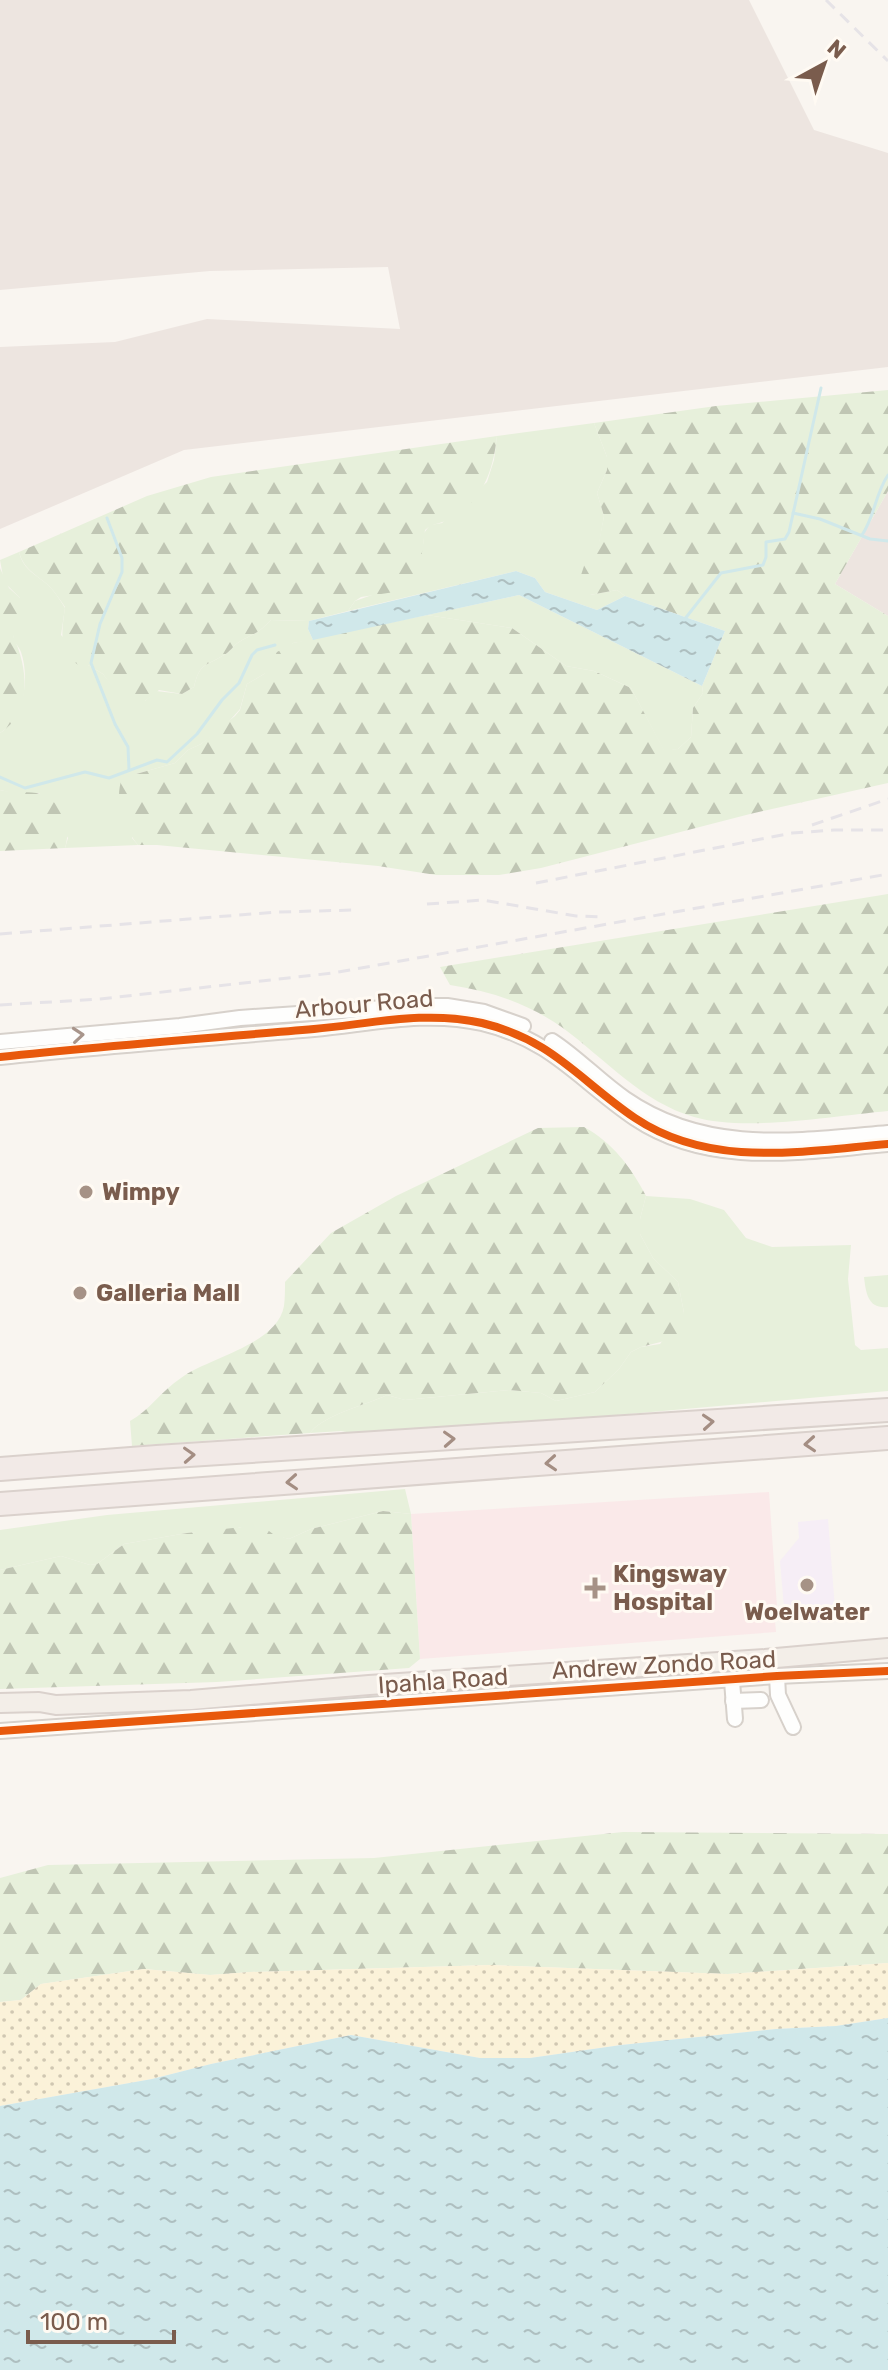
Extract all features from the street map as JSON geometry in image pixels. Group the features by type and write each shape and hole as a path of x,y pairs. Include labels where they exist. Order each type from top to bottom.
{"highway":[{"path":"0,1469 888,1410"},
{"path":"0,1504 888,1438"},
{"path":"0,1461 157,1457"},
{"path":"0,1519 130,1494"}],"main road":[{"name":"Andrew Zondo Road","path":"0,1703 56,1705 191,1700 385,1683 765,1659 888,1648"},
{"name":"Andrew Zondo Road","path":"0,1713 44,1710 56,1705"}],"street":[{"name":"Arbour Road","path":"0,1042 240,1018 447,1006 484,1012 548,1038 624,1098 666,1122 705,1135 749,1142 888,1133"},
{"name":"Arbour Road","path":"0,1057 315,1029 392,1019 456,1018 514,1032 543,1046 638,1120 694,1145 724,1152 758,1154 888,1144"},
{"name":"Ipahla Road","path":"0,1731 777,1676 888,1671"},
{"path":"777,1676 778,1695 793,1727"},
{"path":"732,1681 735,1719"},
{"path":"733,1701 761,1700"}],"shaded area":[{"path":"0,0 749,0 814,130 888,153 888,367 184,450 0,529 0,347 115,342 207,319 400,329 388,267 210,271 0,290"},
{"path":"888,491 888,616 835,584"},
{"name":"Kingsway Hospital","path":"769,1492 776,1632 420,1659 411,1514"},
{"name":"Woelwater","path":"828,1519 836,1621 804,1623 784,1608 780,1561 799,1538 798,1522"}],"green space":[{"path":"888,390 888,491 835,584 888,616 888,783 750,814 541,868 499,875 436,875 378,866 138,845 128,830 120,805 122,778 175,763 188,750 201,744 240,710 247,684 264,674 277,652 293,643 427,615 512,628 566,666 594,671 631,688 664,750 678,749 691,737 693,708 703,693 702,686 725,631 625,596 617,590 590,595 581,588 579,581 584,566 598,547 604,516 597,493 607,470 607,457 594,423 716,406"},
{"path":"594,423 607,457 607,470 597,493 604,516 590,595 617,590 625,596 597,610 545,592 535,578 516,571 348,611 355,601 372,595 423,545 424,533 430,525 442,523 487,482 497,436"},
{"path":"497,436 490,472 480,492 454,517 425,530 419,575 408,590 361,597 348,611 309,621 271,620 226,654 204,666 194,687 182,694 159,690 145,701 134,703 114,689 103,674 88,665 80,666 73,660 64,648 65,607 49,586 27,568 19,552 147,496 211,477"},
{"path":"19,552 27,568 51,588 65,608 61,635 115,689 145,701 156,691 182,694 194,687 204,666 226,654 271,620 309,621 308,629 313,640 293,643 264,674 247,684 240,709 224,727 188,750 175,763 136,774 132,838 138,845 65,848 68,838 39,793 17,794 0,790 0,733 8,727 20,708 25,674 21,652 13,635 20,598 4,582 0,560"},
{"path":"0,568 9,588 20,598 26,618 15,628 13,636 22,661 23,702 11,724 0,733"},
{"path":"519,595 702,686 703,693 693,708 691,737 678,749 664,751 631,688 594,671 566,666 512,628 427,615"},
{"path":"0,790 36,793 55,802 66,824 65,848 0,851"},
{"path":"888,894 888,1111 763,1123 694,1117 641,1090 563,1028 537,1012 480,991 450,985 440,967"},
{"path":"584,1127 604,1140 620,1157 646,1196 640,1234 653,1258 678,1282 684,1313 680,1337 631,1352 619,1369 595,1392 556,1401 541,1393 509,1390 405,1400 387,1395 335,1416 310,1433 132,1446 130,1421 174,1383 269,1331 279,1319 284,1306 285,1282 331,1233 396,1196 538,1128"},
{"path":"646,1196 690,1199 724,1210 746,1238 772,1247 851,1245 848,1279 855,1345 861,1350 888,1348 888,1391 572,1419 356,1434 341,1431 310,1433 335,1416 387,1395 405,1400 509,1390 541,1393 556,1401 595,1392 619,1369 631,1352 660,1344 684,1313 678,1282 653,1258 640,1234"},
{"path":"888,1275 888,1307 876,1306 867,1294 864,1277"},
{"path":"405,1489 411,1514 383,1511 311,1529 289,1539 240,1527 124,1544 97,1564 90,1565 61,1556 0,1570 0,1530 107,1515"},
{"path":"383,1511 411,1514 420,1659 409,1668 217,1682 0,1689 0,1570 61,1556 90,1565 97,1564 124,1544 261,1525 273,1534 289,1539 311,1529"},
{"path":"623,1832 888,1834 888,1963 728,1974 491,1965 210,1975 144,1969 41,1984 21,2000 0,2002 0,1878 48,1865 374,1858"}],"sand":[{"path":"888,1963 888,2018 836,2026 621,2045 530,2058 480,2058 351,2035 152,2079 0,2106 0,2002 21,2000 41,1984 144,1969 210,1975 491,1965 728,1974"}],"water":[{"path":"516,571 535,578 545,592 597,610 625,596 725,631 702,686 519,595 313,640 308,629 309,621"},
{"path":"888,2018 888,2370 0,2370 0,2106 152,2079 351,2035 480,2058 530,2058 621,2045 836,2026"}],"waterway":[{"path":"684,620 721,573 763,565 766,542 785,539 821,388"},
{"path":"862,535 888,475"},
{"path":"793,513 820,519 870,539 888,541"},
{"path":"107,518 122,558 122,572 100,624 91,663 115,724 128,747 129,770"},
{"path":"0,777 25,788 85,772 109,778 157,760 167,762 197,734 239,683 252,655 257,650 275,645"}],"railway":[{"path":"826,0 888,61"},
{"path":"812,825 888,799"},
{"path":"536,883 792,833 888,830"},
{"path":"0,1005 100,999 333,973 888,874"},
{"path":"427,904 483,900 576,916 603,917"},
{"path":"0,934 277,912 354,910"}],"cycle path":[{"path":"0,1057 398,1019 461,1019 507,1030 528,1040 564,1063 635,1118 664,1134 695,1145 758,1153 888,1144"},
{"path":"0,1731 777,1676 888,1671"}],"place":[{"name":"Wimpy","path":"86,1192"},
{"name":"Galleria Mall","path":"80,1293"},
{"name":"Woelwater","path":"807,1585"},
{"name":"Kingsway Hospital","path":"595,1588"}]}
